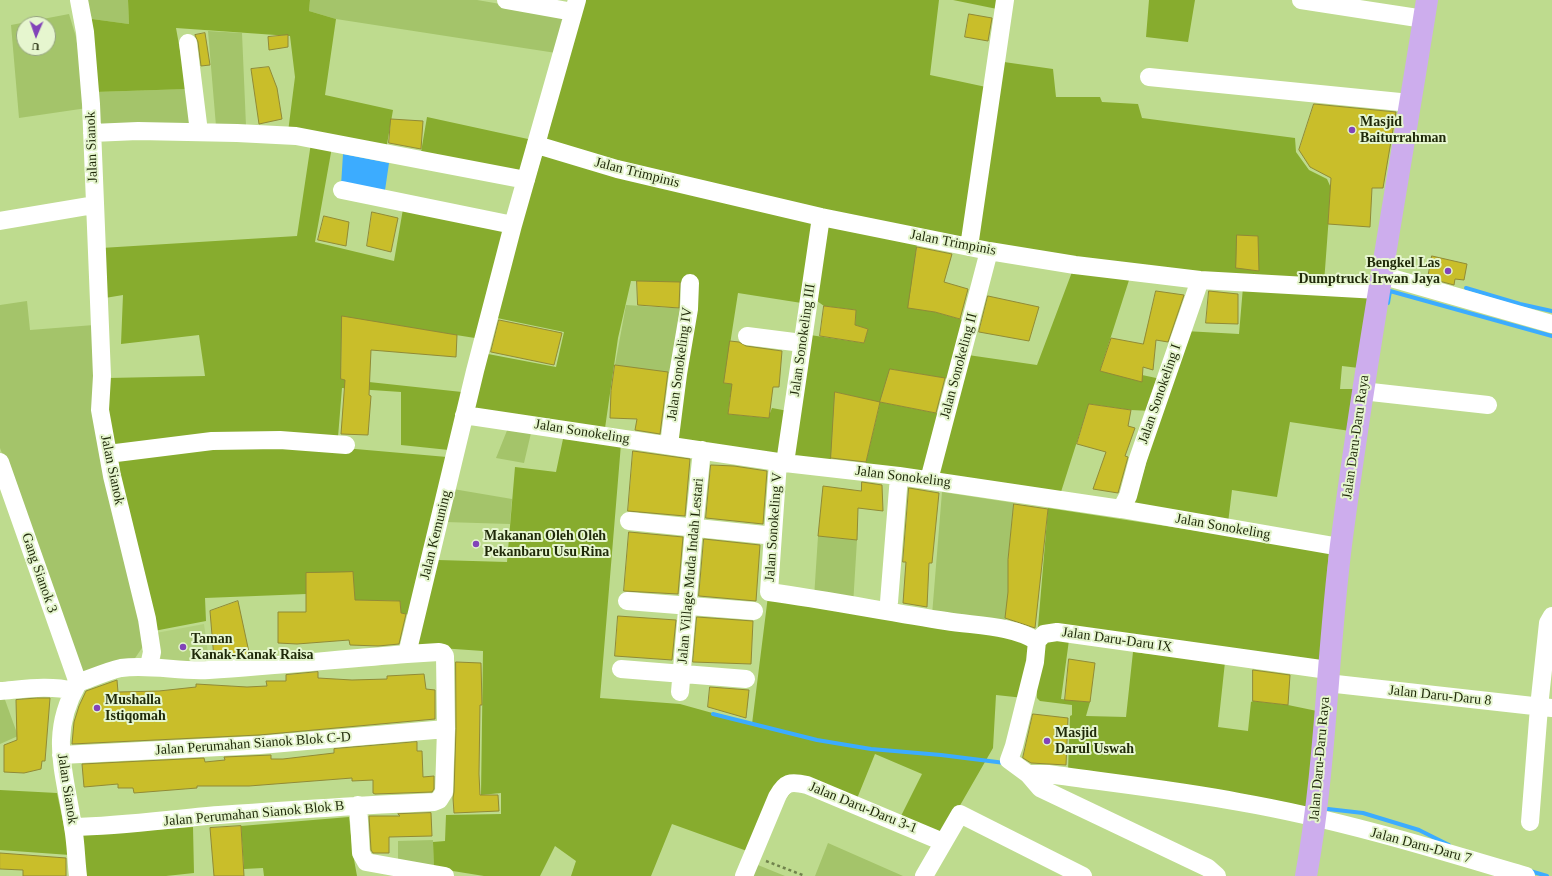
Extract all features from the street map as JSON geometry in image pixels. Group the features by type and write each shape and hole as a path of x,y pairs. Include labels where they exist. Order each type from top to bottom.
{"main road":[{"name":"Jalan Daru-Daru Raya","path":"1306,876 1316,818 1340,547 1362,391 1426,10"}],"street":[{"name":"Jalan Sianok","path":"79,0 85,32 92,133 102,376 100,410 112,476 147,619 152,652 149,666"},
{"path":"506,0 575,6"},
{"path":"969,247 1005,0"},
{"path":"1301,0 1426,10"},
{"name":"Jalan Kemuning","path":"407,654 464,415 513,225 537,145 575,6"},
{"path":"188,43 199,132"},
{"path":"1150,77 1410,103"},
{"path":"92,133 138,131 296,136 526,180"},
{"name":"Jalan Trimpinis","path":"537,145 617,169 821,218 989,251 1075,265 1200,280 1380,283 1552,324"},
{"path":"342,190 513,225"},
{"path":"0,221 94,205"},
{"name":"Jalan Sonokeling III","path":"781,462 802,343 821,218"},
{"name":"Jalan Sonokeling II","path":"929,480 989,251"},
{"name":"Jalan Sonokeling I","path":"1121,509 1128,496 1138,459 1200,280"},
{"name":"Jalan Sonokeling IV","path":"669,445 678,374 689,309 690,283"},
{"path":"747,336 802,343"},
{"path":"1362,391 1488,405"},
{"name":"Jalan Sonokeling","path":"464,415 781,462 929,480 1121,509 1340,547"},
{"path":"108,454 212,441 280,440 346,445"},
{"name":"Jalan Village Muda Indah Lestari","path":"680,692 702,450"},
{"name":"Gang Sianok 3","path":"0,462 76,687"},
{"name":"Jalan Sonokeling V","path":"781,462 769,592 1018,632 1038,641"},
{"path":"889,602 899,476"},
{"path":"629,521 765,535"},
{"path":"627,601 754,611"},
{"path":"1530,822 1546,707 1548,623 1552,616"},
{"name":"Jalan Daru-Daru IX","path":"1038,641 1044,634 1057,632 1328,676"},
{"path":"1038,641 1035,662 1014,746 1008,760 1028,774 1040,788 1208,868 1217,876"},
{"path":"0,691 76,687 120,668 149,666 173,670 208,670 407,654 443,653 445,656 446,729"},
{"path":"621,669 746,679"},
{"name":"Jalan Daru-Daru 8","path":"1328,676 1546,707"},
{"name":"Jalan Sianok","path":"76,687 63,718 60,742 73,827 78,876"},
{"name":"Jalan Perumahan Sianok Blok C-D","path":"61,754 260,745 446,729"},
{"name":"Jalan Perumahan Sianok Blok B","path":"73,827 108,826 217,815 358,805 434,802 441,798 444,792 446,729"},
{"name":"Jalan Daru-Daru 7","path":"1028,774 1055,776 1239,802 1316,818 1437,850 1526,876"},
{"name":"Jalan Daru-Daru 3-1","path":"744,876 782,789 792,782 807,785 943,842"},
{"path":"358,805 361,853 366,862 445,876"},
{"path":"929,874 943,842 960,814 1083,876"}],"path":[{"path":"753,856 805,876"}],"shaded area":[{"path":"86,0 128,0 129,24 92,19"},
{"path":"128,0 310,0 309,11 336,19 325,95 393,110 386,150 288,132 295,77 290,36 176,28 187,89 95,92 92,19 129,24"},
{"path":"310,0 477,0 565,15 556,53 336,19 309,11"},
{"path":"580,0 939,0 930,75 986,87 966,240 820,213 546,143"},
{"path":"953,0 999,0 997,9"},
{"path":"1149,0 1195,0 1188,42 1146,37"},
{"path":"69,14 76,37 87,108 19,118 11,25 16,24 16,56 56,56 56,16"},
{"path":"208,31 242,33 246,126 216,126"},
{"path":"1004,62 1053,69 1056,97 1100,97 1102,102 1138,104 1142,118 1295,138 1296,152 1309,170 1327,179 1331,188 1324,283 1202,277 975,244"},
{"path":"187,89 190,127 95,125 95,92"},
{"path":"427,117 528,139 520,176 420,158"},
{"path":"311,143 332,147 315,242 394,261 403,209 506,229 475,338 342,317 341,379 462,392 449,450 401,445 401,392 342,388 338,437 112,448 104,413 108,378 205,376 199,335 121,344 123,295 105,298 101,248 297,236"},
{"path":"543,152 917,244 909,307 935,312 963,320 949,379 890,369 880,402 941,414 927,474 865,466 880,403 835,392 831,461 789,461 810,335 864,343 868,329 855,325 856,310 824,306 817,301 808,304 738,293 724,383 738,384 739,399 730,397 728,414 768,418 772,408 788,411 782,456 674,440 690,283 631,281 618,338 604,435 474,408 488,354 556,367 564,332 497,318 515,244"},
{"path":"1072,272 1130,277 1100,371 1142,375 1161,379 1152,411 1131,410 1089,404 1060,495 936,477 968,355 1037,365"},
{"path":"1243,287 1368,295 1359,368 1342,366 1340,389 1355,389 1350,431 1290,422 1277,497 1232,490 1228,523 1133,507 1185,331 1239,334"},
{"path":"27,301 30,330 94,325 144,645 131,664 83,675 0,448 0,305"},
{"path":"626,305 689,309 678,374 615,365"},
{"path":"508,428 531,433 524,463 496,458"},
{"path":"563,439 621,444 600,698 680,704 752,724 768,596 1029,639 1024,698 996,695 993,748 943,835 901,816 922,774 875,754 856,801 801,779 747,851 672,824 651,876 571,876 576,861 555,846 540,876 484,876 434,868 433,842 445,841 446,815 501,814 501,793 481,795 483,651 440,648 413,654 438,560 507,562 515,467 556,472"},
{"path":"321,446 447,457 410,615 401,613 400,601 355,600 352,572 306,594 205,598 206,621 154,631 114,458 192,448"},
{"path":"453,489 512,499 510,524 445,522"},
{"path":"942,492 1014,503 1008,560 1008,592 1005,625 932,615"},
{"path":"1048,508 1329,551 1320,664 1038,627"},
{"path":"818,536 857,540 853,605 814,598"},
{"name":"Taman Kanak-Kanak Raisa","path":"204,624 209,661 162,666 156,633"},
{"path":"1069,640 1061,699 1090,702 1086,716 1126,717 1133,652 1225,662 1218,727 1248,731 1251,702 1253,701 1288,705 1317,711 1308,810 1068,771 1070,716 1072,715 1072,705 1040,701 1037,698 1037,667 1040,642"},
{"path":"4,697 18,736 0,744 0,698"},
{"path":"0,790 57,793 70,855 0,850"},
{"path":"349,817 357,876 264,876 263,868 244,869 241,826"},
{"path":"193,827 194,873 166,876 84,876 79,835"},
{"path":"433,840 434,868 398,862 398,841"},
{"path":"828,843 903,876 815,876"},
{"path":"753,863 785,876 748,876"}],"water":[{"path":"343,154 389,163 384,197 341,186"}],"building":[{"path":"969,14 992,18 988,41 965,37"},
{"path":"205,33 210,65 201,66 198,42 195,35"},
{"path":"288,35 288,47 269,50 268,37"},
{"path":"269,67 277,88 282,119 259,124 251,69"},
{"name":"Masjid Baiturrahman","path":"1314,104 1396,112 1383,188 1372,188 1370,227 1328,224 1331,178 1310,167 1299,150"},
{"path":"391,119 423,121 421,149 389,143"},
{"path":"372,212 398,218 391,252 367,246"},
{"path":"324,216 349,222 346,246 318,240"},
{"path":"1237,235 1258,236 1259,271 1236,268"},
{"path":"917,247 952,254 944,282 968,289 960,319 935,312 908,308"},
{"name":"Bengkel Las Dumptruck Irwan Jaya","path":"1432,256 1467,264 1464,280 1455,279 1454,285 1428,278"},
{"path":"637,281 680,282 679,308 638,305"},
{"path":"1156,291 1184,295 1168,342 1156,340 1153,370 1143,367 1142,382 1100,371 1111,338 1143,344"},
{"path":"1209,291 1238,294 1238,324 1206,323"},
{"path":"988,296 1039,307 1029,341 979,332"},
{"path":"824,306 856,310 855,325 868,329 864,343 820,336"},
{"path":"342,316 457,335 456,357 371,350 369,395 371,396 368,435 341,434 345,380 341,379"},
{"path":"499,320 562,333 554,365 491,352"},
{"path":"730,341 739,342 746,346 782,351 779,387 773,387 769,418 728,414 732,384 724,383"},
{"path":"615,365 668,372 660,434 635,430 637,419 610,418 611,391"},
{"path":"890,369 945,378 936,413 880,402"},
{"path":"835,392 880,402 866,462 831,458"},
{"path":"1089,404 1131,410 1128,426 1135,428 1125,456 1128,457 1118,493 1093,489 1106,452 1077,444"},
{"path":"633,451 690,459 685,516 628,511"},
{"path":"711,465 734,466 767,471 763,524 706,518"},
{"path":"862,482 882,485 883,511 858,508 857,540 818,536 823,486 861,491"},
{"path":"909,488 939,493 932,563 929,563 927,607 903,603 906,562 903,562"},
{"path":"1014,504 1048,509 1035,628 1005,618 1008,592 1008,560"},
{"path":"629,532 683,537 678,594 624,591"},
{"path":"704,539 760,545 756,601 699,596"},
{"path":"353,572 355,600 400,601 401,613 406,614 399,644 378,646 350,645 349,640 297,644 278,643 278,612 306,612 306,573"},
{"path":"238,601 250,657 214,659 210,611"},
{"path":"618,616 676,620 672,660 615,656"},
{"path":"697,617 753,621 751,664 693,662"},
{"path":"1069,659 1095,663 1090,702 1065,700"},
{"path":"456,662 481,663 482,705 480,705 480,795 498,795 499,811 454,813"},
{"path":"1253,670 1290,675 1288,705 1253,701"},
{"path":"318,672 318,678 352,680 387,679 387,676 424,674 426,689 435,690 435,719 259,735 72,744 74,722 86,691 117,680 118,692 159,691 196,687 196,684 247,687 267,686 266,681 286,681 286,675"},
{"path":"710,687 749,690 746,718 708,707"},
{"path":"50,698 45,761 42,761 41,769 24,773 4,772 4,745 17,740 16,700"},
{"name":"Masjid Darul Uswah","path":"1033,714 1068,718 1066,765 1031,763 1023,758"},
{"path":"417,742 417,751 422,751 423,777 434,776 434,789 432,792 375,794 373,793 373,780 352,781 352,778 249,786 197,786 197,788 134,793 133,788 118,788 118,784 84,787 82,764 204,758 205,762 225,760 224,757 271,755 271,759 283,759 334,753 334,749"},
{"path":"431,813 432,836 389,837 389,853 373,853 371,850 369,816 400,816 398,814"},
{"path":"241,826 244,876 214,876 210,828"},
{"path":"0,853 66,858 66,876 23,876 23,870 0,869"}],"waterway":[{"path":"1466,288 1520,304 1552,311"},
{"path":"1388,303 1390,291 1552,336"},
{"path":"713,714 817,740 871,749 941,755 1005,763"},
{"path":"1328,809 1363,813 1419,830 1449,845"},
{"path":"1530,871 1547,876"}],"place":[{"name":"Masjid Baiturrahman","path":"1352,130"},
{"name":"Bengkel Las Dumptruck Irwan Jaya","path":"1448,271"},
{"name":"Makanan Oleh Oleh Pekanbaru Usu Rina","path":"476,544"},
{"name":"Taman Kanak-Kanak Raisa","path":"183,647"},
{"name":"Mushalla Istiqomah","path":"97,708"},
{"name":"Masjid Darul Uswah","path":"1047,741"}]}
